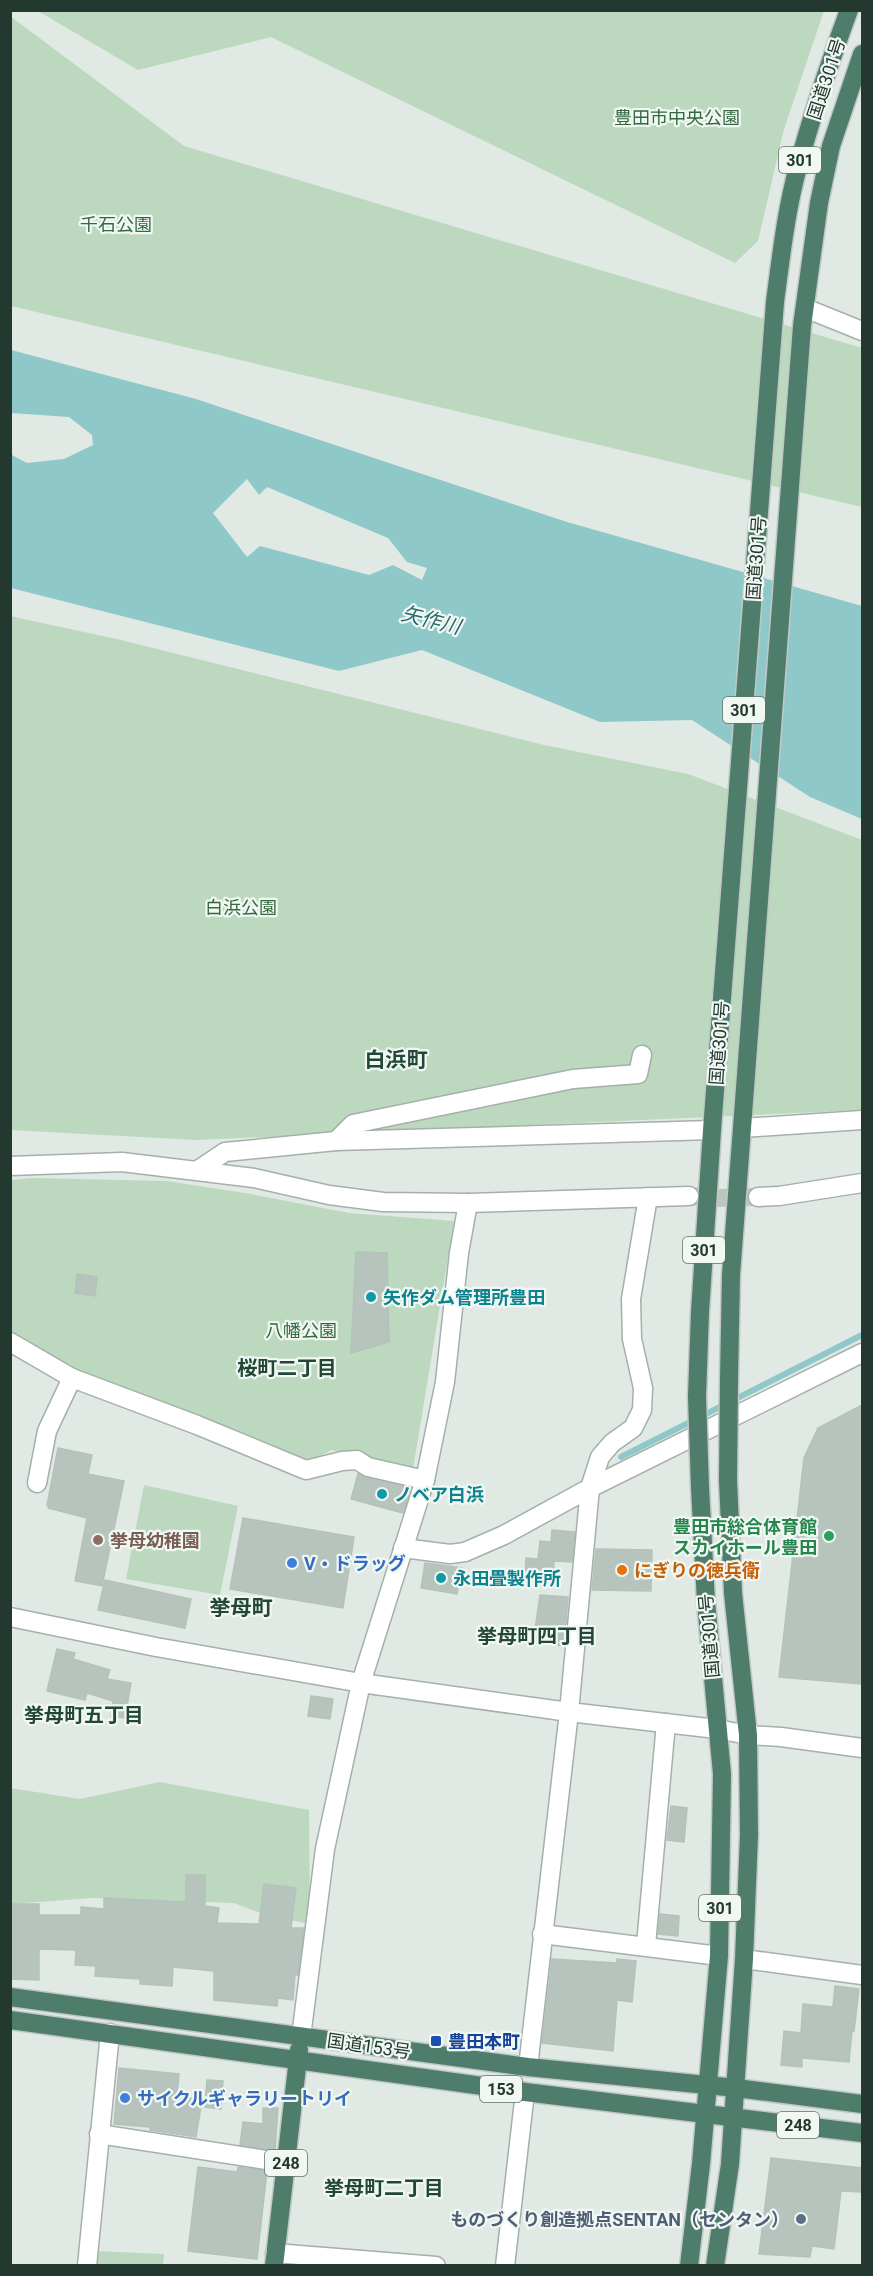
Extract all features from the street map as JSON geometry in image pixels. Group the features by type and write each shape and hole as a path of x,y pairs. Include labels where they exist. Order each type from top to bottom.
{"highway":[{"name":"国道301号","path":"705,2113 719,1956 722,1774 706,1602 697,1397 712,1130 774,316 782,251 797,169 828,66 849,10"},
{"name":"国道301号","path":"736,2088 749,1835 748,1735 733,1593 728,1480 731,1275 803,317 819,203 831,146 862,54"},
{"name":"国道153号","path":"10,1997 528,2067 736,2088"},
{"name":"国道153号","path":"10,2020 525,2092 734,2116"},
{"name":"248","path":"275,2259 301,2037"},
{"name":"248","path":"736,2088 862,2104"},
{"path":"715,2265 730,2164 736,2088"},
{"path":"689,2265 705,2113"},
{"name":"248","path":"734,2116 862,2133"}],"street":[{"path":"803,317 862,331"},
{"path":"336,1142 353,1124 573,1078 638,1074 642,1055"},
{"path":"743,1128 862,1120"},
{"path":"198,1170 225,1152 336,1142 712,1130"},
{"path":"10,1166 122,1162 254,1178 329,1195 383,1202 468,1203 688,1197"},
{"path":"758,1197 779,1196 862,1183"},
{"path":"528,2067 569,1712 590,1488 600,1457 612,1443 633,1428 642,1410 643,1388 632,1339 631,1299 648,1197"},
{"path":"301,2037 325,1849 361,1683 425,1480 445,1382 459,1253 468,1203"},
{"path":"10,1342 72,1378 197,1425 306,1470 342,1461 357,1460 368,1467 425,1480"},
{"path":"403,1546 450,1554 465,1552 504,1535 590,1488 862,1353"},
{"path":"38,1483 46,1431 72,1378"},
{"path":"10,1617 156,1647 361,1683 569,1712 862,1748"},
{"path":"646,1945 666,1723"},
{"path":"542,1934 646,1945 719,1956"},
{"path":"744,1959 862,1975"},
{"path":"87,2265 110,2033"},
{"path":"505,2265 525,2092"},
{"path":"99,2134 286,2163"},
{"path":"275,2259 436,2265"}],"green space":[{"name":"豊田市中央公園","path":"38,11 824,11 784,129 758,241 735,263 271,37 138,70"},
{"name":"千石公園","path":"10,16 184,146 862,348 862,507 11,306"},
{"name":"白浜公園","path":"10,616 121,640 544,745 688,774 862,840 862,1110 196,1140 11,1130"},
{"name":"八幡公園","path":"33,1178 166,1181 349,1213 454,1221 413,1469 332,1450 307,1462 157,1415 48,1357 11,1332 11,1180"},
{"path":"144,1485 238,1506 220,1595 126,1579"},
{"path":"160,1782 309,1810 310,1924 266,1915 234,1903 92,1898 11,1904 10,1788 80,1799"},
{"path":"94,2251 164,2254 163,2265 93,2266"}],"water":[{"name":"矢作川","path":"11,350 196,399 567,522 862,606 862,819 810,797 692,720 600,722 422,650 339,671 11,588 10,454 27,463 64,459 93,445 92,435 69,417 11,413","holes":["247,479 259,495 267,487 388,538 407,562 427,568 422,580 393,565 369,575 260,546 247,557 213,513"]}],"building":[{"name":"矢作ダム管理所豊田","path":"356,1252 387,1253 389,1342 351,1353"},
{"path":"77,1274 97,1277 95,1296 75,1293"},
{"name":"豊田市総合体育館 スカイホール豊田","path":"862,1405 862,1684 779,1677 804,1458 818,1428"},
{"path":"58,1448 92,1455 88,1474 124,1481 102,1586 75,1581 87,1518 48,1508 49,1505 47,1505"},
{"name":"ノベア白浜","path":"358,1474 366,1478 411,1488 403,1513 351,1499"},
{"name":"V・ドラッグ","path":"243,1518 354,1537 343,1608 230,1589"},
{"path":"552,1530 575,1532 572,1562 554,1561 553,1582 525,1580 526,1558 538,1559 540,1541 551,1542"},
{"name":"にぎりの徳兵衛","path":"596,1549 652,1550 651,1591 592,1590"},
{"name":"永田畳製作所","path":"425,1563 462,1568 457,1594 421,1588"},
{"path":"105,1580 191,1599 185,1628 98,1610"},
{"path":"540,1595 568,1597 564,1646 533,1643"},
{"path":"57,1649 75,1653 73,1659 110,1670 107,1679 131,1683 125,1718 111,1716 113,1701 87,1693 85,1700 47,1691"},
{"path":"311,1696 333,1699 330,1719 308,1716"},
{"path":"671,1806 687,1808 684,1842 667,1840"},
{"path":"186,1875 205,1875 205,1906 219,1908 217,1923 259,1924 264,1884 296,1888 291,1928 304,1928 293,2000 278,1998 277,2006 214,2000 214,1971 173,1967 172,1986 140,1984 140,1979 95,1976 96,1966 75,1965 76,1950 39,1949 39,1980 10,1979 10,1904 39,1904 39,1915 81,1915 81,1907 104,1909 104,1898 186,1902"},
{"path":"660,1914 679,1916 678,1936 658,1934"},
{"path":"552,1959 617,1963 617,1959 636,1961 632,2002 617,2000 613,2051 542,2043"},
{"path":"835,1986 859,1989 849,2062 802,2058 802,2067 781,2065 784,2031 801,2033 803,2004 833,2007"},
{"path":"119,2068 179,2074 177,2096 202,2100 196,2137 150,2130 150,2127 114,2124"},
{"path":"207,2080 223,2081 221,2109 205,2107"},
{"path":"263,2108 278,2108 275,2150 240,2145 243,2122 263,2124"},
{"name":"ものづくり創造拠点SENTAN（センタン）","path":"771,2158 862,2168 862,2192 841,2191 834,2249 812,2246 810,2257 759,2254"},
{"path":"198,2167 237,2172 238,2167 267,2171 257,2259 188,2251"}],"waterway":[{"path":"621,1457 862,1335"}],"tunnel":[{"path":"689,1196 758,1197"}],"place":[{"name":"矢作ダム管理所豊田","path":"371,1297"},
{"name":"ノベア白浜","path":"382,1494"},
{"name":"豊田市総合体育館 スカイホール豊田","path":"829,1536"},
{"name":"挙母幼稚園","path":"98,1540"},
{"name":"V・ドラッグ","path":"292,1563"},
{"name":"にぎりの徳兵衛","path":"622,1570"},
{"name":"永田畳製作所","path":"441,1578"},
{"name":"豊田本町","path":"436,2041"},
{"name":"サイクルギャラリートリイ","path":"125,2098"},
{"name":"ものづくり創造拠点SENTAN（センタン）","path":"801,2219"}],"district":[{"name":"白浜町","path":"396,1060"},
{"name":"桜町二丁目","path":"287,1368"},
{"name":"挙母町","path":"241,1608"},
{"name":"挙母町四丁目","path":"537,1636"},
{"name":"挙母町五丁目","path":"84,1715"},
{"name":"挙母町二丁目","path":"384,2188"}]}
